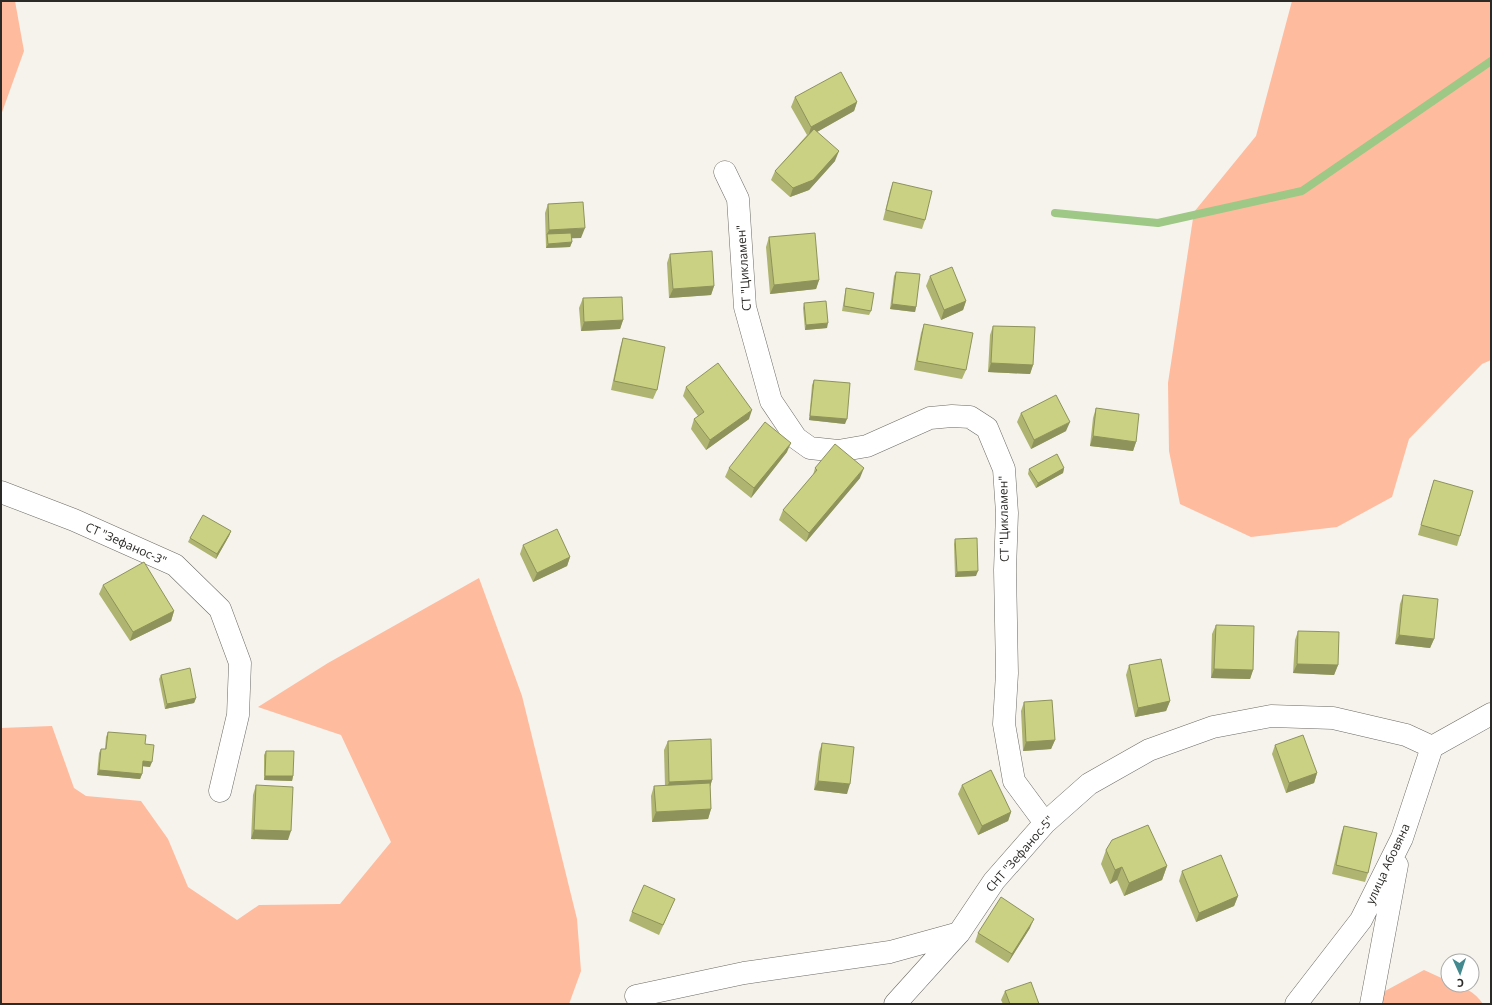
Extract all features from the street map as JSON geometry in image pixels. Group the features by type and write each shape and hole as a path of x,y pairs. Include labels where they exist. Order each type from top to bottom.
{"street":[{"name":"СТ \"Цикламен\"","path":"725,172 738,199 745,307 771,400 796,438 810,448 838,452 867,446 930,418 952,416 970,417 987,428 1004,469 1007,513 1005,570 1007,673 1004,724 1014,781 1045,823"},
{"name":"СТ \"Зефанос-3\"","path":"1,492 74,520 175,565 220,609 240,663 238,715 220,791"},
{"path":"1432,747 1491,714"},
{"name":"СНТ \"Зефанос-5\"","path":"895,1004 959,933 994,881 1045,823 1089,784 1149,750 1213,727 1271,716 1332,718 1406,735 1432,747"},
{"name":"улица Абовяна","path":"1296,1004 1361,920 1402,838 1432,747"},
{"path":"1371,1004 1402,838"},
{"path":"636,996 744,973 890,952 959,933"}],"shaded area":[{"path":"1,1 15,1 24,51 1,115"},
{"path":"1292,1 1491,1 1491,360 1482,364 1409,439 1392,497 1337,527 1251,537 1180,504 1169,451 1168,383 1194,212 1256,136"},
{"path":"479,578 522,696 577,919 581,971 569,1004 1,1004 1,728 52,726 74,788 86,796 141,801 168,839 188,887 237,920 259,905 340,904 391,842 341,735 258,707 328,663"},
{"path":"1424,970 1440,977 1440,993 1472,993 1483,1004 1361,1004"}],"building":[{"path":"841,72 857,102 811,127 795,97"},
{"path":"814,129 839,151 813,180 793,188 775,171"},
{"path":"893,182 932,191 925,220 886,210"},
{"path":"583,202 585,228 549,230 548,204"},
{"path":"571,233 572,242 548,244 547,234"},
{"path":"815,233 819,280 774,285 769,237"},
{"path":"712,251 714,286 673,289 670,254"},
{"path":"952,267 966,301 944,310 930,276"},
{"path":"896,272 920,274 916,307 892,304"},
{"path":"846,288 874,293 871,311 844,306"},
{"path":"622,297 623,320 584,322 583,298"},
{"path":"826,301 828,323 806,325 804,303"},
{"path":"924,324 973,333 966,370 917,361"},
{"path":"993,326 1035,327 1033,365 991,363"},
{"path":"623,338 665,347 657,390 614,381"},
{"path":"718,363 752,410 710,440 694,419 704,412 686,387"},
{"path":"814,380 850,383 847,419 810,416"},
{"path":"1056,395 1070,422 1034,440 1021,413"},
{"path":"1096,408 1139,414 1136,442 1093,436"},
{"path":"765,422 791,443 754,488 729,468"},
{"path":"835,444 864,468 809,533 783,510 817,470 815,468"},
{"path":"1057,454 1064,468 1038,483 1029,469"},
{"path":"1434,480 1473,491 1460,536 1421,525"},
{"path":"203,515 231,531 217,554 190,538"},
{"path":"557,529 570,557 537,573 523,545"},
{"path":"977,538 978,571 957,572 955,539"},
{"path":"144,562 174,611 133,632 103,585"},
{"path":"1403,595 1438,599 1434,639 1399,635"},
{"path":"1216,625 1254,626 1253,670 1214,669"},
{"path":"1298,631 1339,632 1338,665 1297,664"},
{"path":"1161,659 1170,701 1138,708 1129,665"},
{"path":"190,668 196,698 167,704 161,675"},
{"path":"1052,700 1055,740 1026,742 1024,702"},
{"path":"108,732 146,735 145,744 154,745 152,762 143,761 142,774 99,770 101,749 106,749"},
{"path":"1303,735 1317,773 1289,783 1275,745"},
{"path":"711,739 712,780 669,782 668,741"},
{"path":"822,743 854,747 850,784 818,781"},
{"path":"266,751 294,751 293,776 265,776"},
{"path":"991,770 1011,812 982,826 962,785"},
{"path":"710,783 711,809 656,812 654,786"},
{"path":"256,785 293,787 291,831 254,830"},
{"path":"1148,825 1167,866 1129,883 1122,867 1115,870 1106,850 1112,840"},
{"path":"1344,826 1377,833 1368,873 1336,865"},
{"path":"1221,855 1238,896 1199,913 1182,871"},
{"path":"644,885 675,899 663,925 632,912"},
{"path":"1001,897 1034,919 1012,954 978,933"},
{"path":"1031,982 1039,1004 1010,1004 1005,991"}],"waterway":[{"path":"1055,213 1158,223 1302,191 1491,61"}]}
